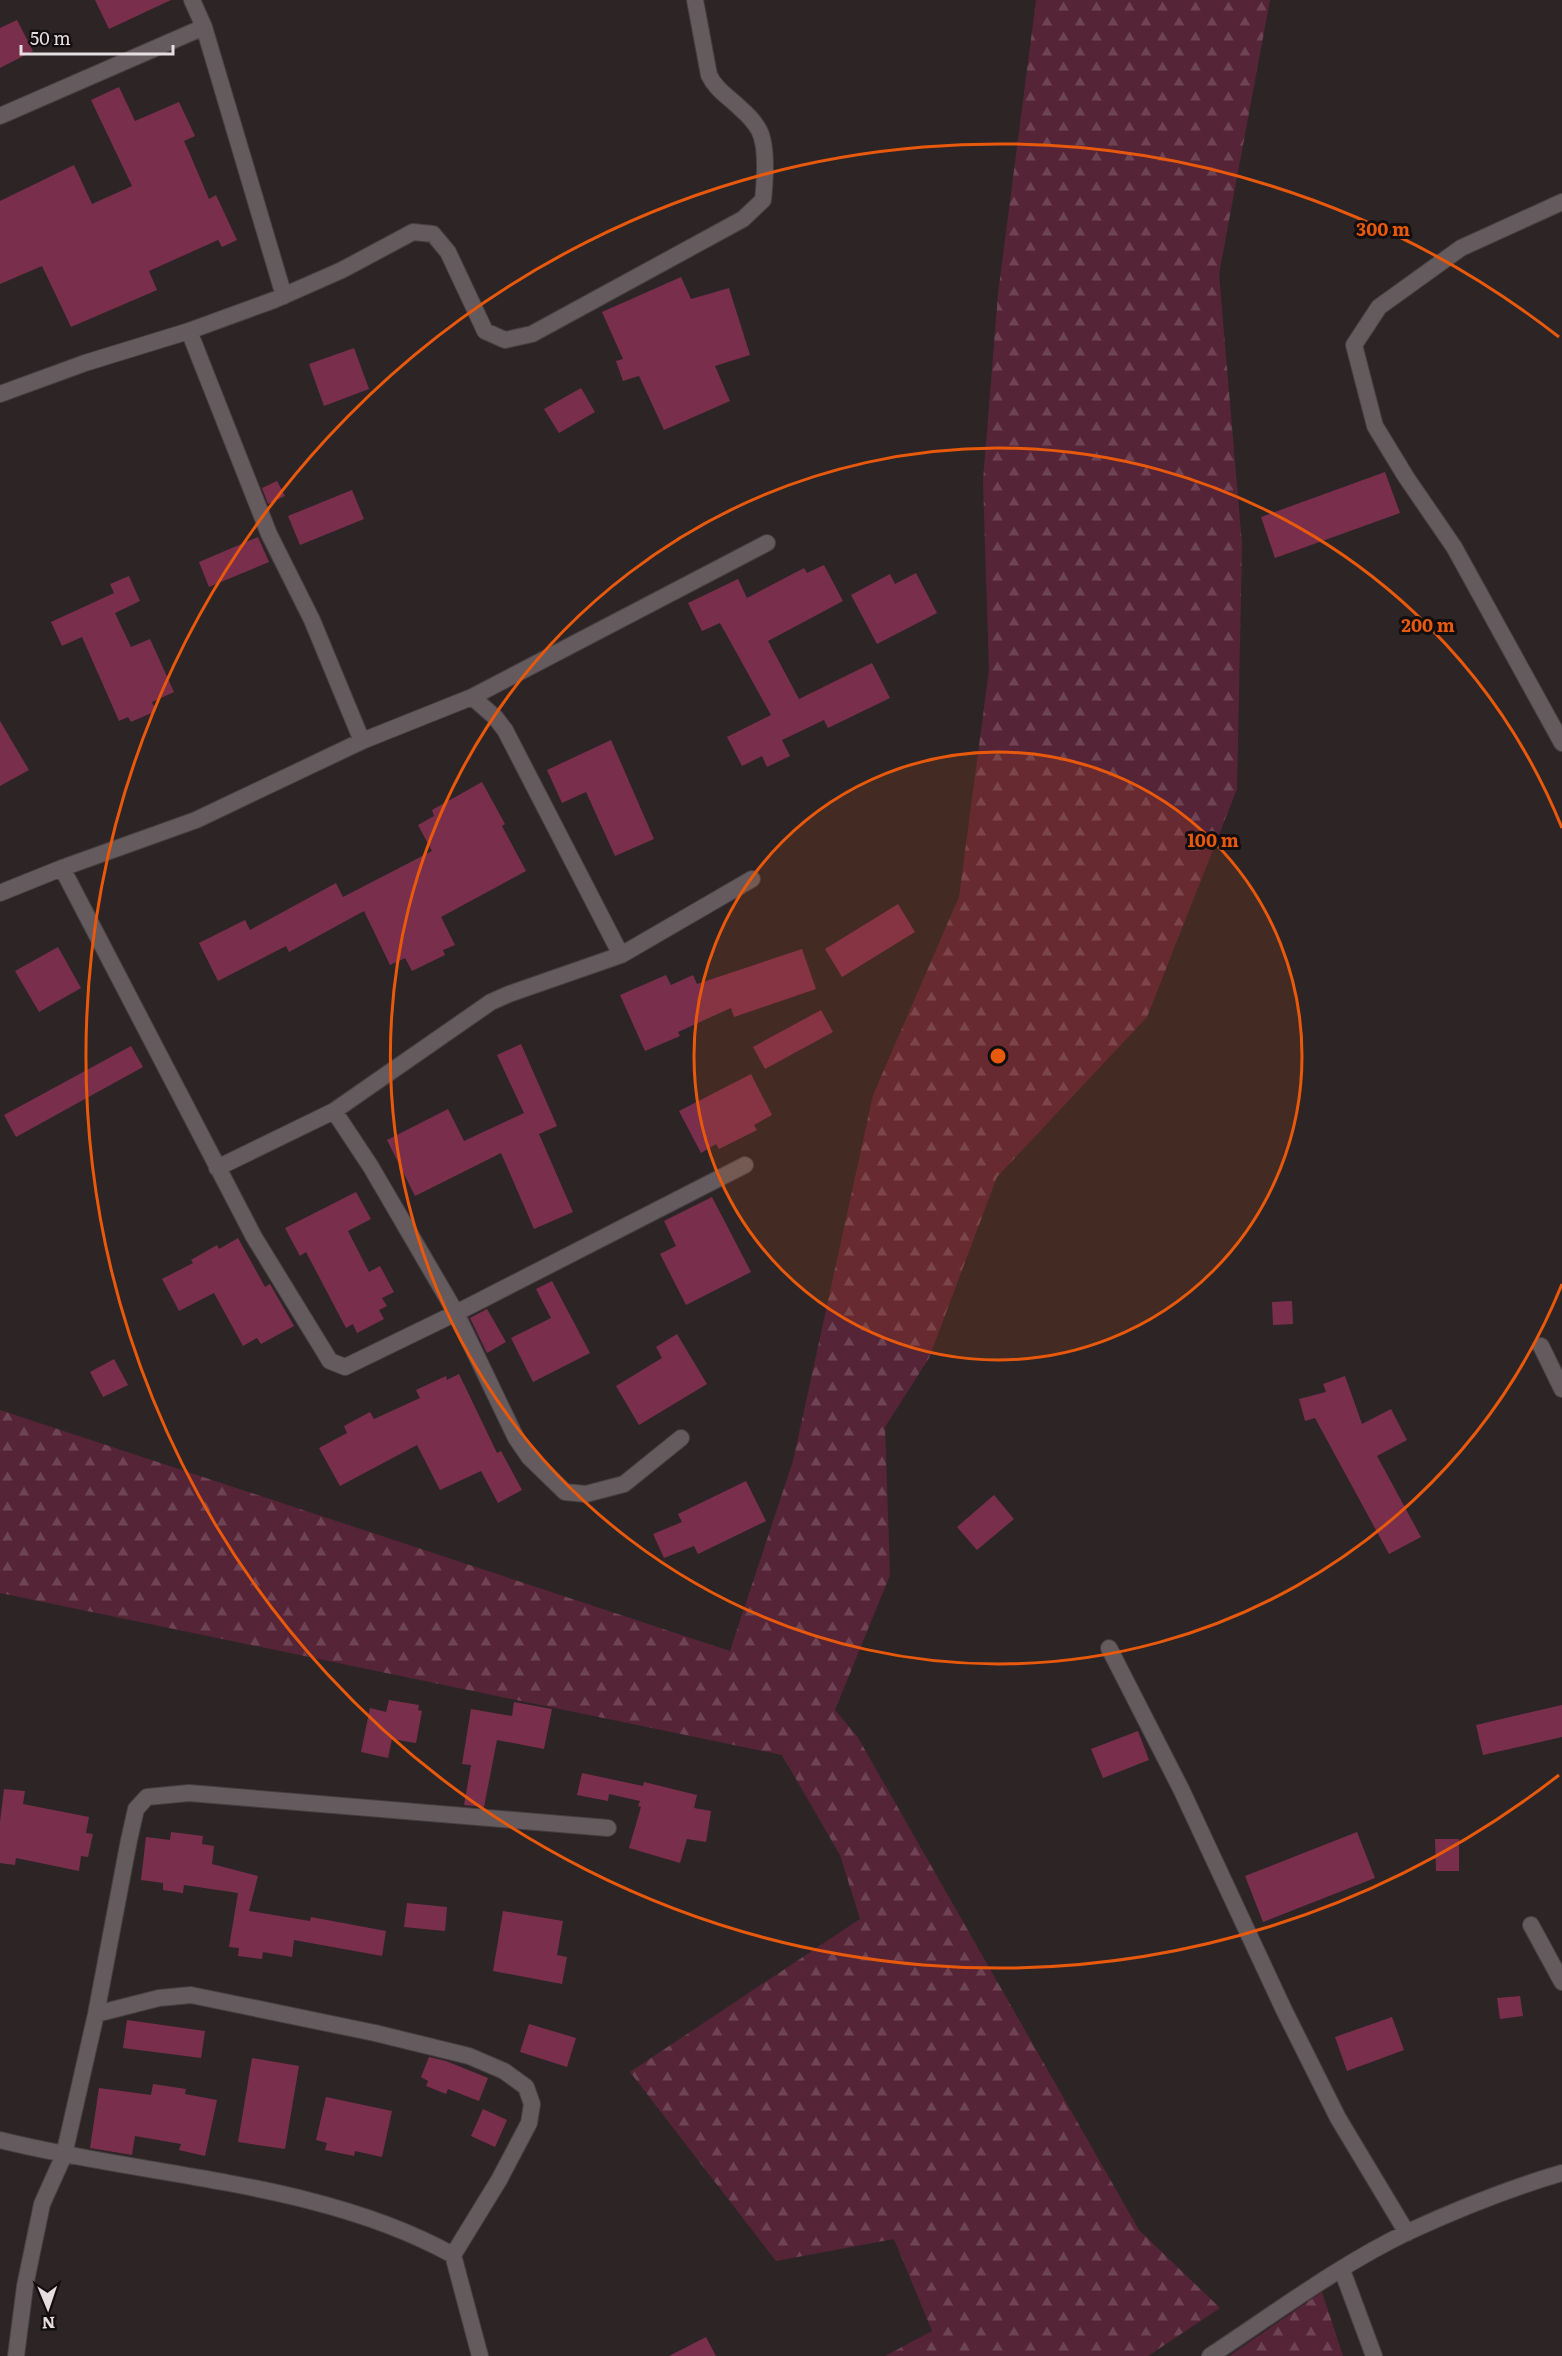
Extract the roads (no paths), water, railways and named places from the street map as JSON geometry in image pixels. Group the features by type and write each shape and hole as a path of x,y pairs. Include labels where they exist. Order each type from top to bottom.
{"street":[{"path":"192,0 204,27 284,296"},
{"path":"0,394 85,363 189,331 284,296 342,270 413,231 433,234 448,252 485,331 505,340 532,334 743,219 763,200 765,174 759,130 742,109 713,84 709,75 695,0"},
{"path":"0,116 204,27"},
{"path":"1562,202 1461,248 1378,306 1354,345 1375,426 1406,477 1454,547 1562,742"},
{"path":"189,331 269,534 312,620 362,741"},
{"path":"0,894 62,868 196,820 362,741 472,697 767,543"},
{"path":"472,697 495,717 505,730 621,954"},
{"path":"62,868 254,1237 330,1361 345,1367 456,1313 745,1165"},
{"path":"217,1167 334,1111 491,1002 621,954 753,879"},
{"path":"334,1111 371,1167 456,1313 516,1438 529,1457 565,1492 586,1494 624,1484 681,1438"},
{"path":"1541,1346 1562,1389"},
{"path":"1109,1648 1181,1789 1284,2010 1338,2118 1407,2233"},
{"path":"16,2356 25,2286 42,2204 64,2154 96,2014 136,1809 147,1797 189,1793 608,1828"},
{"path":"1530,1925 1562,1982"},
{"path":"96,2014 159,1998 191,1995 469,2056 504,2071 526,2087 532,2104 529,2123 499,2180 453,2255"},
{"path":"0,2140 309,2199 421,2237 453,2255 480,2356"},
{"path":"1210,2356 1342,2270 1407,2233 1510,2190 1562,2173"},
{"path":"1342,2270 1374,2356"}]}
